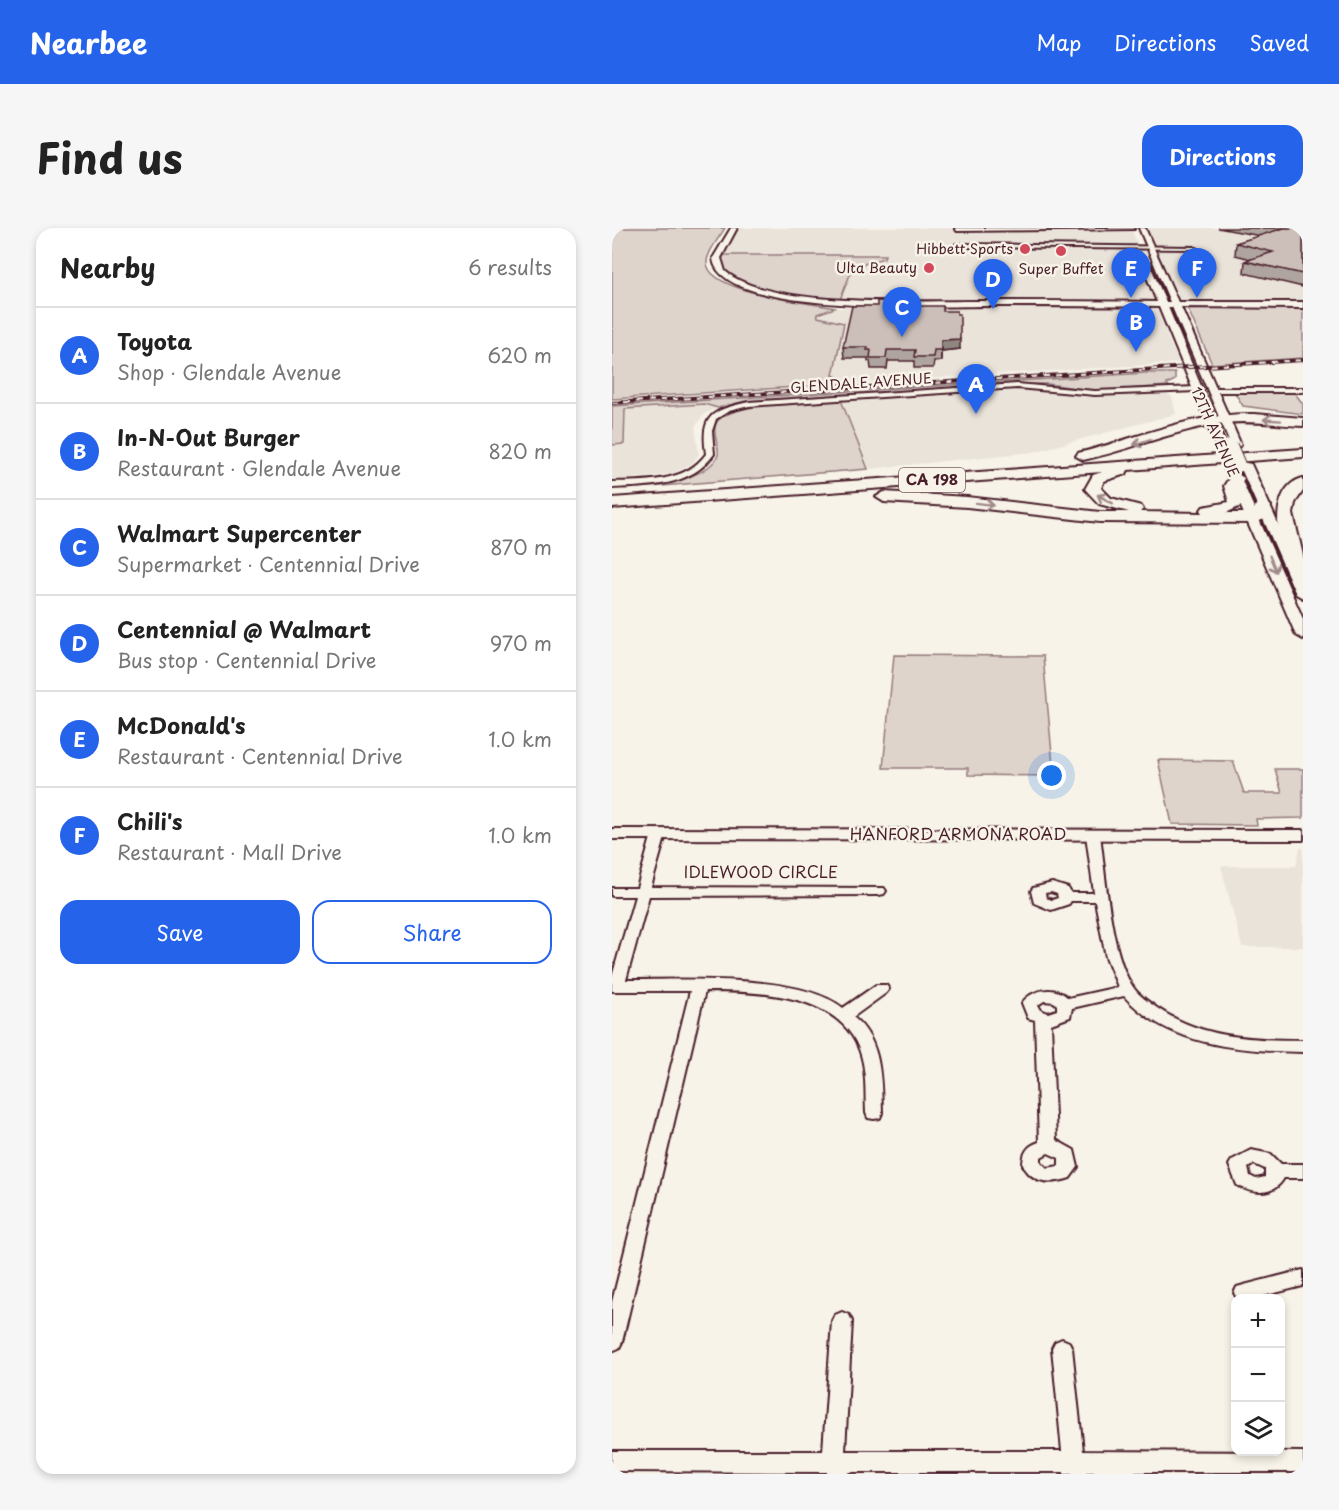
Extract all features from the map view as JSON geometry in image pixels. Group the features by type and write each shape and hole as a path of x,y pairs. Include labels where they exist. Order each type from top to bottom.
{"highway":[{"path":"809,482 1081,456 1126,447 1218,420 1303,423"},
{"path":"1218,420 1221,425 1224,447 1240,466 1244,477 1254,485"},
{"name":"CA 198","path":"612,497 1224,447 1303,447"},
{"name":"CA 198","path":"612,504 1240,466 1303,453"},
{"path":"1240,466 1232,486 1237,504 1221,509 1125,507 1105,501 1093,489 1095,481 1115,472 1240,466"},
{"path":"1303,483 1290,494 1284,506 1289,539 1303,575"},
{"path":"612,504 859,496 967,502 1109,518 1258,512"}],"main road":[{"path":"708,263 726,228"},
{"path":"725,275 716,261 734,228"},
{"name":"12TH AVENUE","path":"1131,228 1160,305 1196,389 1218,420"},
{"name":"12TH AVENUE","path":"1142,228 1214,390 1218,420"},
{"path":"708,263 715,272 768,292 839,302 1160,305"},
{"path":"708,263 716,276 741,288 782,298 817,303 863,306 1303,305"},
{"path":"1163,335 1184,338 1191,353 1199,358"},
{"path":"1190,373 1201,377 1205,387 1214,390"},
{"name":"12TH AVENUE","path":"1240,466 1303,635"},
{"name":"12TH AVENUE","path":"1254,485 1258,512 1303,594"},
{"name":"HANFORD ARMONA ROAD","path":"612,834 1303,835"}],"street":[{"path":"957,229 1131,228"},
{"path":"956,246 1193,248"},
{"name":"GLENDALE AVENUE","path":"612,485 674,478 695,469 710,454 706,428 709,421 731,408 749,404 1017,386 1095,393 1196,389"},
{"path":"1214,390 1303,390"},
{"path":"659,834 615,986 699,986 783,991 813,1000 842,1017 860,1036 870,1057 874,1113"},
{"path":"1093,835 1101,897 1117,968 1127,990 1165,1021 1210,1040 1232,1044 1303,1046"},
{"name":"IDLEWOOD CIRCLE","path":"612,892 643,890 879,891"},
{"path":"1066,897 1101,897"},
{"path":"612,1342 699,986"},
{"path":"842,1017 881,989"},
{"path":"1065,1005 1127,990"},
{"path":"1042,995 1053,995 1065,1005 1060,1016 1043,1019 1031,1011 1033,999 1042,995"},
{"path":"1043,1019 1048,1146"},
{"path":"1276,1171 1303,1171"},
{"path":"1244,1293 1303,1278"},
{"path":"837,1468 833,1445 842,1321"},
{"path":"1062,1348 1074,1468"},
{"path":"612,1461 837,1468 1074,1468 1303,1462"}],"shaded area":[{"path":"612,228 725,228 712,248 707,261 711,272 723,281 762,295 835,308 817,314 818,317 844,323 833,375 842,379 841,384 612,399"},
{"path":"734,228 1131,228 1159,303 839,302 853,267 884,259 719,255"},
{"path":"1142,228 1303,228 1303,305 1176,305"},
{"path":"719,255 885,255 884,258 853,267 839,302 773,293 740,283 726,275 717,266"},
{"path":"863,306 1161,306 1165,316 1166,333 1179,363 841,384 842,379 833,375 844,323 818,317 817,313 827,309"},
{"path":"1187,307 1303,307 1303,358 1212,364"},
{"path":"1175,373 1175,380 1167,384 1169,386 1096,391 1048,384 1013,384 745,401 718,408 704,404 625,409 624,444 612,445 612,406"},
{"path":"1025,389 1086,397 1165,393 1172,397 1176,414 1033,452 868,469 842,400"},
{"path":"1294,392 1303,404 1303,414 1243,406 1235,393"},
{"path":"841,400 868,469 637,488 689,477 707,468 717,458 718,453 715,427 720,418 733,412 771,404"},
{"path":"705,404 718,408 704,414 695,427 699,454 693,463 672,474 612,481 612,445 624,444 625,409"},
{"path":"894,655 1043,656 1054,776 968,775 968,768 883,768"},
{"path":"1158,760 1233,761 1244,793 1282,793 1275,769 1303,769 1303,818 1256,819 1257,825 1172,824"},
{"path":"1300,848 1303,848 1303,947 1242,947 1221,866 1296,866"}],"building":[{"path":"1284,228 1303,228 1303,274 1245,261 1273,252 1236,243"},
{"path":"877,301 888,301 887,306 943,306 943,311 957,311 957,314 960,314 960,339 941,340 941,350 934,350 933,357 914,357 915,350 887,350 886,358 870,358 871,350 867,350 868,347 843,347 852,306 877,306"}],"railway":[{"path":"612,403 1303,360"}],"place":[{"name":"Hibbett Sports","path":"1025,249"},
{"name":"Super Buffet","path":"1061,251"},
{"name":"Ulta Beauty","path":"929,268"},
{"name":"McDonald's","path":"1131,298"},
{"name":"Chili's","path":"1197,298"},
{"name":"Centennial @ Walmart","path":"993,309"},
{"name":"Walmart Supercenter","path":"902,337"},
{"name":"In-N-Out Burger","path":"1136,352"},
{"name":"Toyota","path":"976,414"}]}
